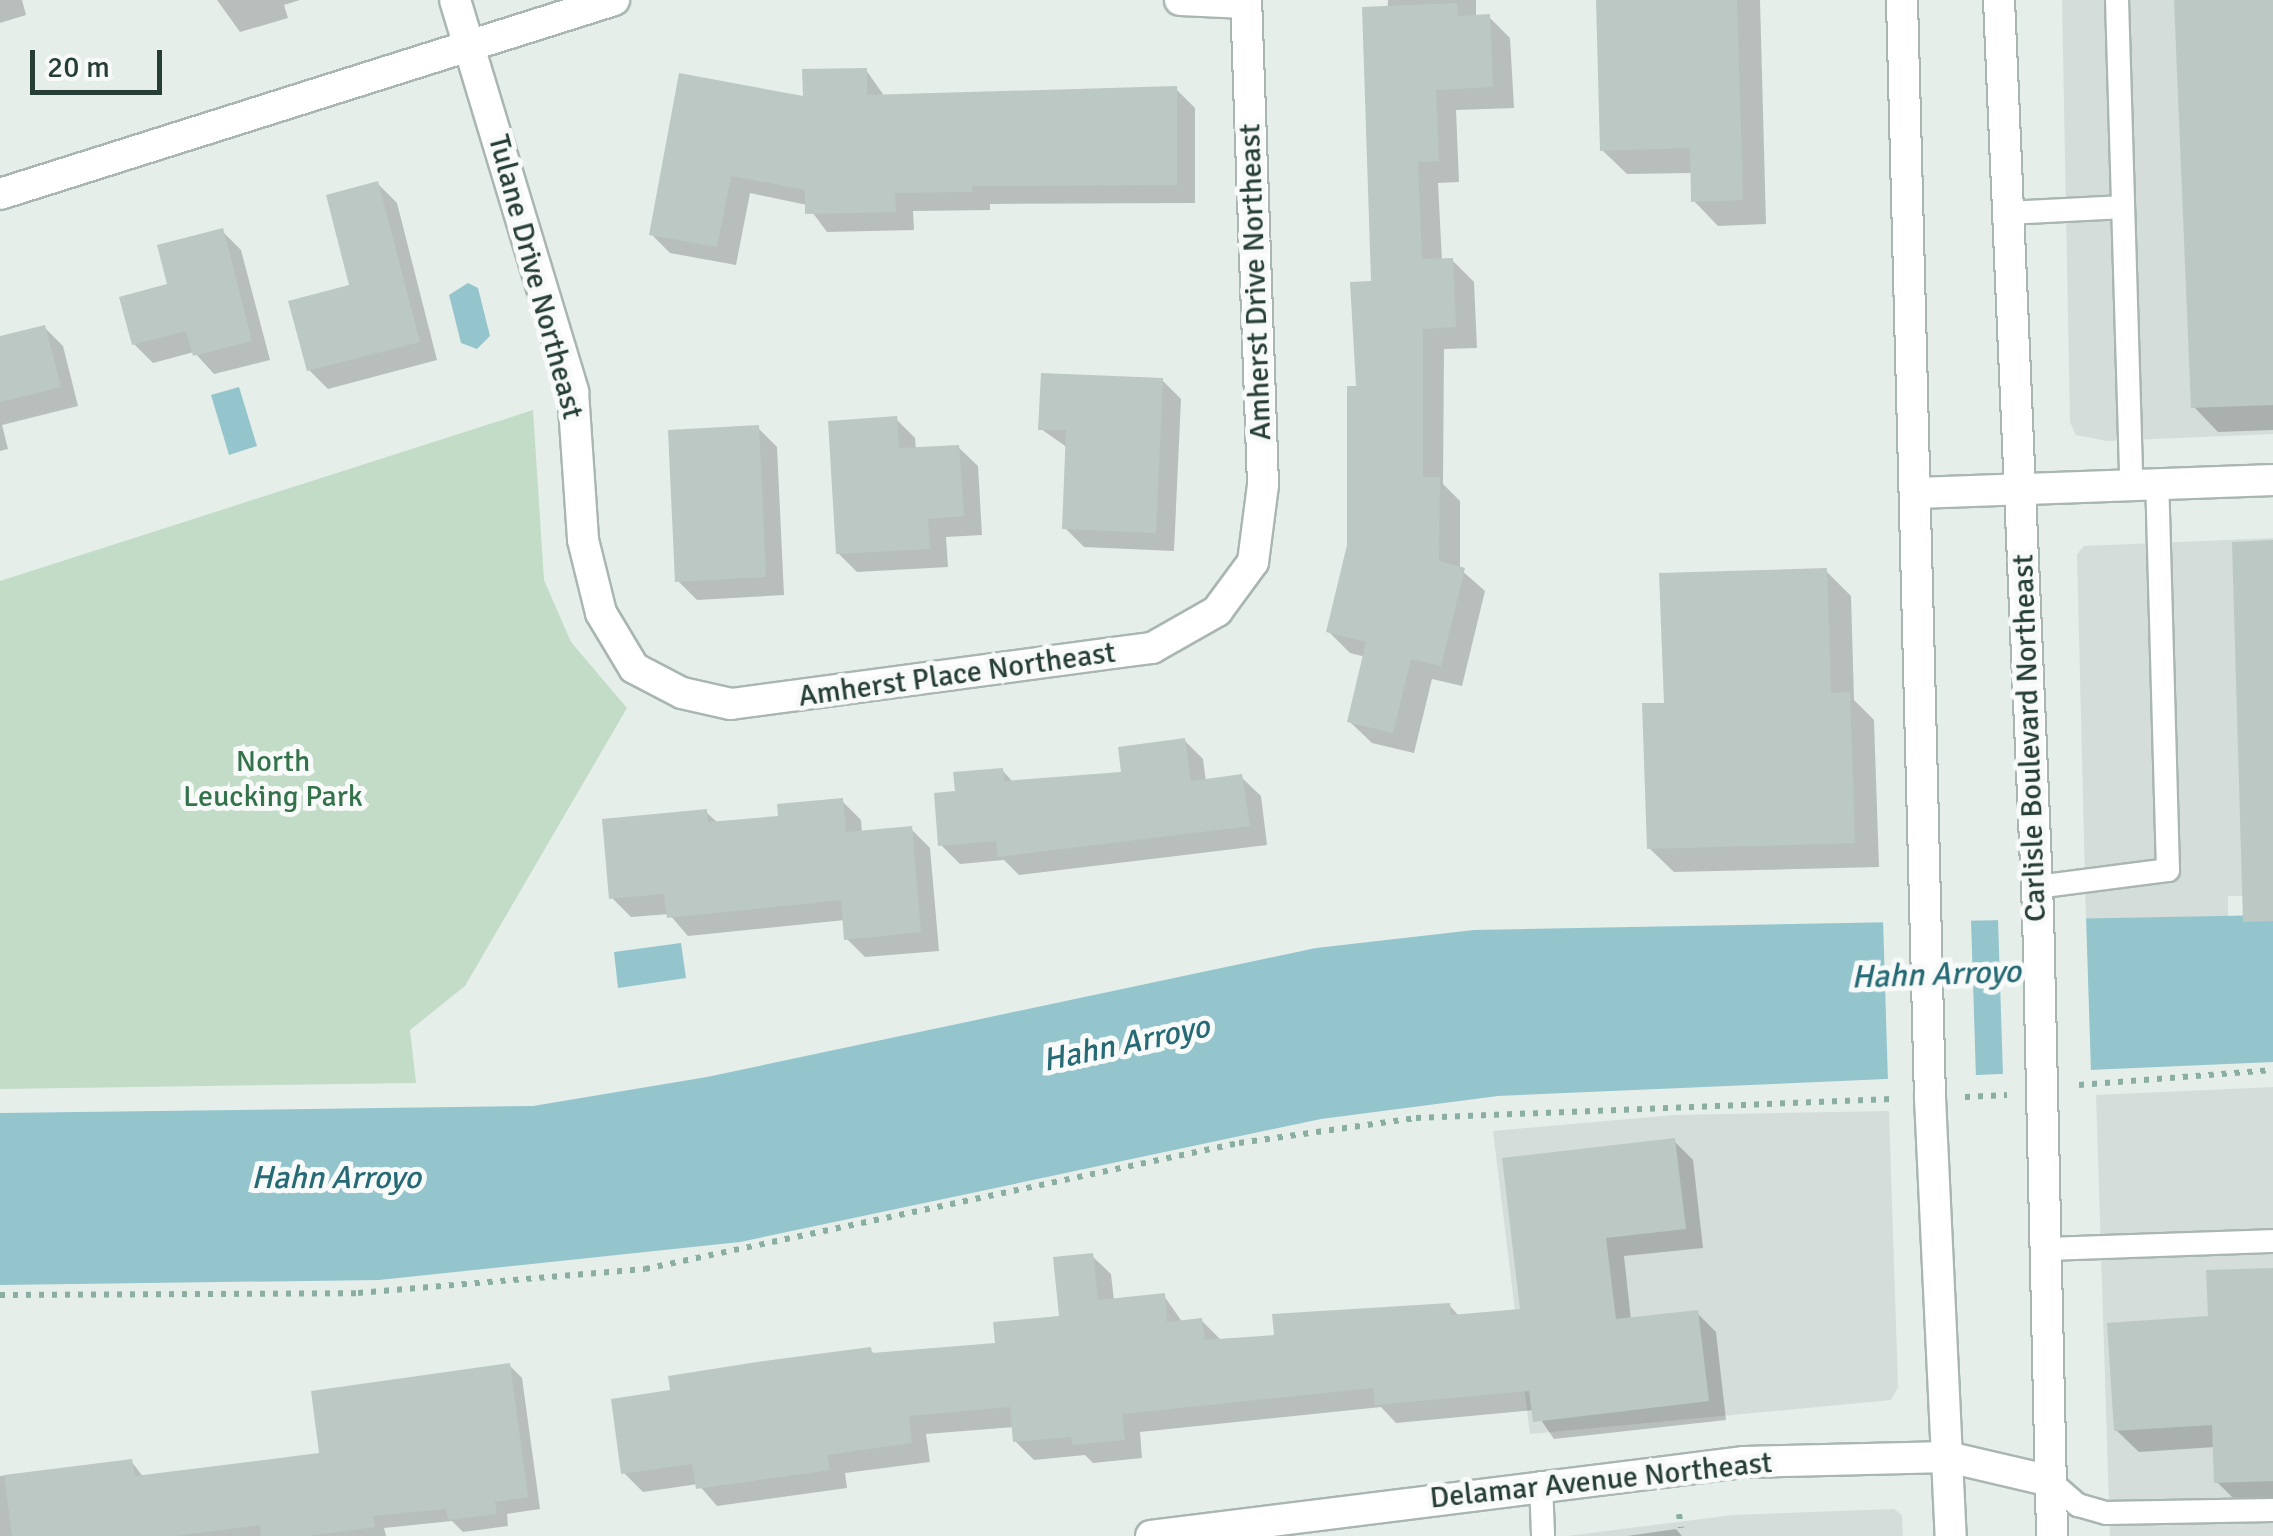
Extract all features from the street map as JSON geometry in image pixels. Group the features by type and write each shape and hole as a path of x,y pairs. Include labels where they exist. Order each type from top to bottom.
{"street":[{"name":"Tulane Drive Northeast","path":"455,0 573,392 584,540 600,613 634,668"},
{"path":"0,194 614,0"},
{"path":"1180,0 1246,2"},
{"path":"1902,0 1918,493 1930,1091 1950,1536"},
{"name":"Carlisle Boulevard Northeast","path":"2000,0 2037,899 2052,1536"},
{"name":"Amherst Drive Northeast","path":"1246,2 1263,484 1252,562"},
{"path":"1918,493 2273,480"},
{"name":"Amherst Place Northeast","path":"634,668 682,693 731,704 1152,648 1217,611 1252,562"},
{"name":"Delamar Avenue Northeast","path":"1151,1536 1541,1484 1744,1462 1948,1457 2050,1481"}],"lane":[{"path":"2037,899 2168,870 2123,207 2118,0"},
{"path":"2008,213 2123,207"},
{"path":"2044,1249 2273,1240"},
{"path":"2050,1481 2078,1504 2106,1513 2273,1510"},
{"path":"1541,1484 1543,1536"}],"path":[{"path":"0,1295 358,1293 645,1270 1240,1143 1416,1118 2041,1086 2273,1070"},
{"path":"1679,1514 1681,1528"}],"shaded area":[{"path":"2062,0 2273,0 2273,434 2107,441 2076,435 2070,422"},
{"path":"2273,538 2273,895 2228,896 2228,916 2086,921 2077,554 2084,546"},
{"path":"2273,1087 2273,1536 2110,1536 2096,1095"},
{"path":"1889,1111 1898,1387 1891,1400 1530,1434 1493,1131 1674,1115"},
{"path":"1894,1509 1902,1515 1903,1536 1567,1536 1733,1515"}],"green space":[{"name":"North Leucking Park","path":"533,410 544,580 571,642 627,708 465,986 410,1030 416,1083 0,1089 0,581"}],"water":[{"path":"468,283 478,288 490,336 477,349 461,343 449,295"},
{"path":"239,387 257,446 229,455 211,395"},
{"name":"Hahn Arroyo","path":"2273,915 2273,1062 1498,1096 1321,1119 740,1242 379,1280 0,1285 0,1113 533,1106 707,1077 1316,948 1474,930"},
{"path":"681,943 686,978 618,988 614,952"}],"pier":[{"path":"2086,916 2091,1072 2003,1076 1998,919"},
{"path":"1883,919 1971,920 1976,1078 1888,1082"}],"building":[{"path":"1596,0 1737,0 1743,200 1691,202 1690,148 1600,151"},
{"path":"2174,0 2273,0 2273,405 2191,408"},
{"path":"1457,3 1458,16 1490,14 1493,87 1436,90 1439,161 1418,162 1422,259 1453,258 1456,327 1423,329 1423,477 1440,477 1439,561 1465,568 1441,666 1411,659 1393,733 1347,722 1366,642 1326,632 1347,545 1347,386 1356,386 1350,282 1371,281 1362,7"},
{"path":"867,68 867,95 1177,86 1177,185 972,186 972,192 895,193 896,212 805,214 805,190 731,176 717,247 649,235 679,73 803,96 802,69"},
{"path":"378,181 420,342 307,371 288,301 349,285 326,195"},
{"path":"223,228 252,341 193,356 186,331 132,345 119,297 167,284 157,245"},
{"path":"45,325 61,387 0,402 0,336"},
{"path":"1041,373 1163,378 1156,533 1062,529 1066,430 1038,430"},
{"path":"897,416 899,448 959,445 964,516 928,519 930,549 836,554 828,421"},
{"path":"759,425 766,577 675,582 668,430"},
{"path":"2273,540 2273,921 2243,922 2232,542"},
{"path":"1827,568 1831,693 1850,692 1855,843 1647,849 1642,703 1664,703 1659,573"},
{"path":"1185,738 1191,781 1242,774 1250,826 998,857 996,841 938,846 934,793 955,791 953,772 1003,768 1004,781 1121,772 1118,747"},
{"path":"843,798 846,832 912,826 921,932 844,940 841,900 667,918 664,894 609,899 602,819 707,809 708,822 778,816 777,804"},
{"path":"1675,1138 1686,1229 1606,1238 1616,1319 1698,1310 1709,1401 1533,1422 1529,1391 1375,1405 1373,1388 1122,1414 1125,1440 1072,1445 1071,1437 1013,1442 1010,1407 909,1416 912,1443 827,1455 830,1470 696,1489 692,1464 621,1474 611,1399 670,1390 668,1376 757,1362 871,1347 872,1353 995,1343 993,1322 1059,1316 1053,1257 1093,1253 1098,1300 1165,1293 1167,1322 1202,1318 1205,1340 1274,1335 1272,1314 1450,1303 1451,1315 1520,1309 1502,1158"},
{"path":"2273,1268 2273,1481 2214,1483 2212,1425 2114,1431 2107,1323 2208,1316 2206,1270"},
{"path":"510,1363 528,1497 495,1502 497,1514 448,1520 446,1509 373,1516 375,1527 308,1536 261,1536 260,1525 176,1536 12,1536 4,1475 132,1459 135,1476 319,1453 311,1391"}]}
